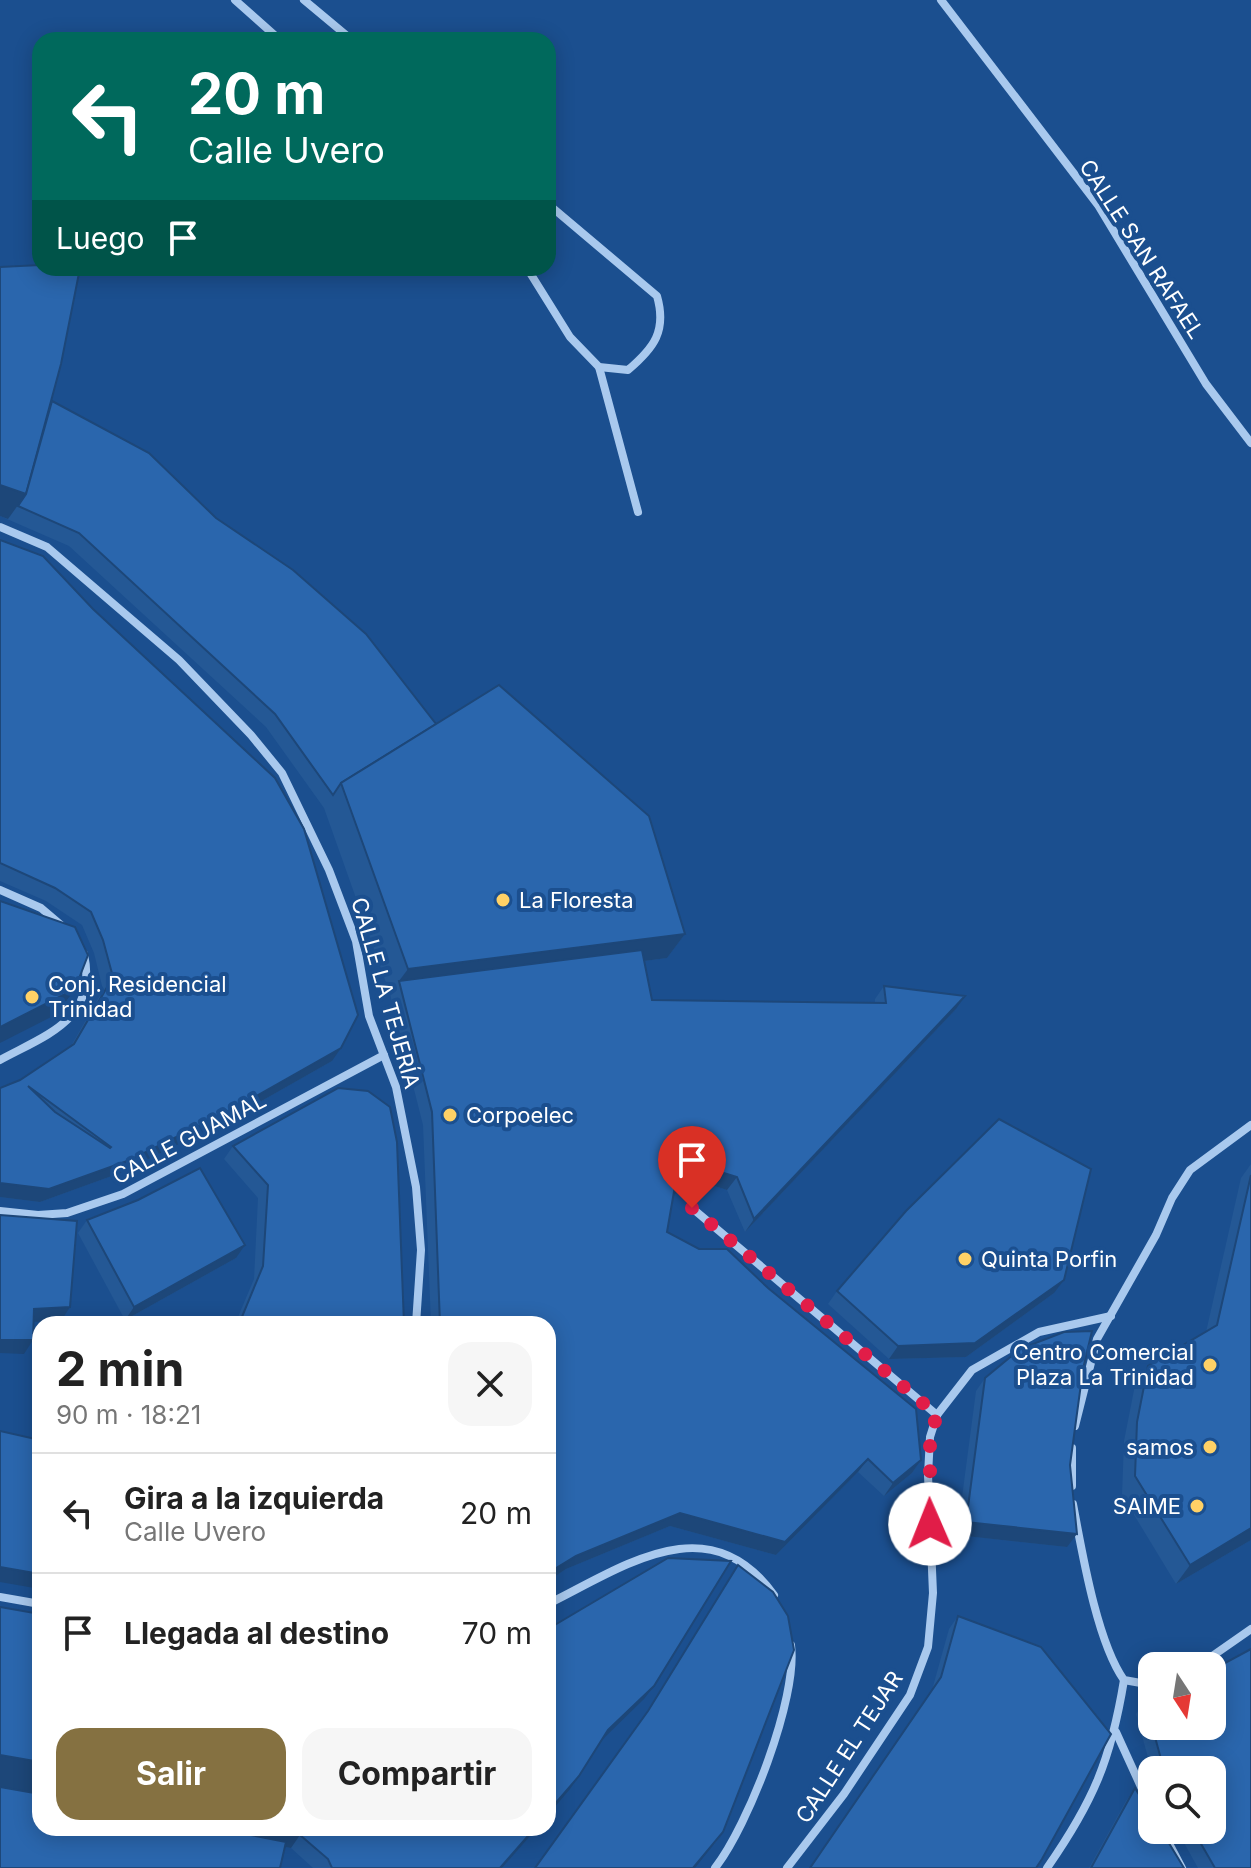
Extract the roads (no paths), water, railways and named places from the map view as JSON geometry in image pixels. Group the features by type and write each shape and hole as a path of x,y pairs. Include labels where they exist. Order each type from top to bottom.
{"street":[{"path":"235,0 271,32"},
{"path":"304,0 342,32"},
{"name":"CALLE SAN RAFAEL","path":"941,0 1098,205 1206,384 1251,443"},
{"path":"556,211 657,296 663,317 651,350 628,370 599,367"},
{"path":"532,276 570,337 599,367 638,512"},
{"name":"CALLE LA TEJERÍA","path":"0,527 47,547 179,660 251,735 282,773 329,870 356,941 369,1016 396,1087 416,1187 421,1250 417,1316"},
{"path":"0,890 41,908 67,930"},
{"path":"0,1060 69,1020 83,1001 87,980 80,947"},
{"name":"CALLE GUAMAL","path":"0,1211 38,1215 67,1213 123,1194 384,1055"},
{"path":"1138,1682 1124,1680 1113,1665 1086,1567 1072,1495 1075,1425 1097,1339 1190,1170 1251,1125"},
{"path":"692,1208 937,1415"},
{"name":"CALLE EL TEJAR","path":"787,1868 844,1794 910,1695 928,1647 933,1593 928,1475 930,1437 937,1415 972,1370 1039,1332 1111,1316"},
{"path":"556,1600 654,1551 686,1547 721,1552 746,1567 779,1603"},
{"path":"0,1597 32,1603"},
{"path":"1218,1652 1251,1629"},
{"path":"715,1868 725,1855 760,1781 791,1679 790,1639"},
{"path":"1047,1868 1084,1814 1116,1732 1124,1680"},
{"path":"1116,1732 1138,1780"},
{"path":"1169,1844 1182,1868"}],"place":[{"name":"La Floresta","path":"503,900"},
{"name":"Conj. Residencial Trinidad","path":"32,997"},
{"name":"Corpoelec","path":"450,1115"},
{"name":"Quinta Porfin","path":"965,1259"},
{"name":"Centro Comercial Plaza La Trinidad","path":"1210,1365"},
{"name":"samos","path":"1210,1447"},
{"name":"SAIME","path":"1197,1506"}]}
